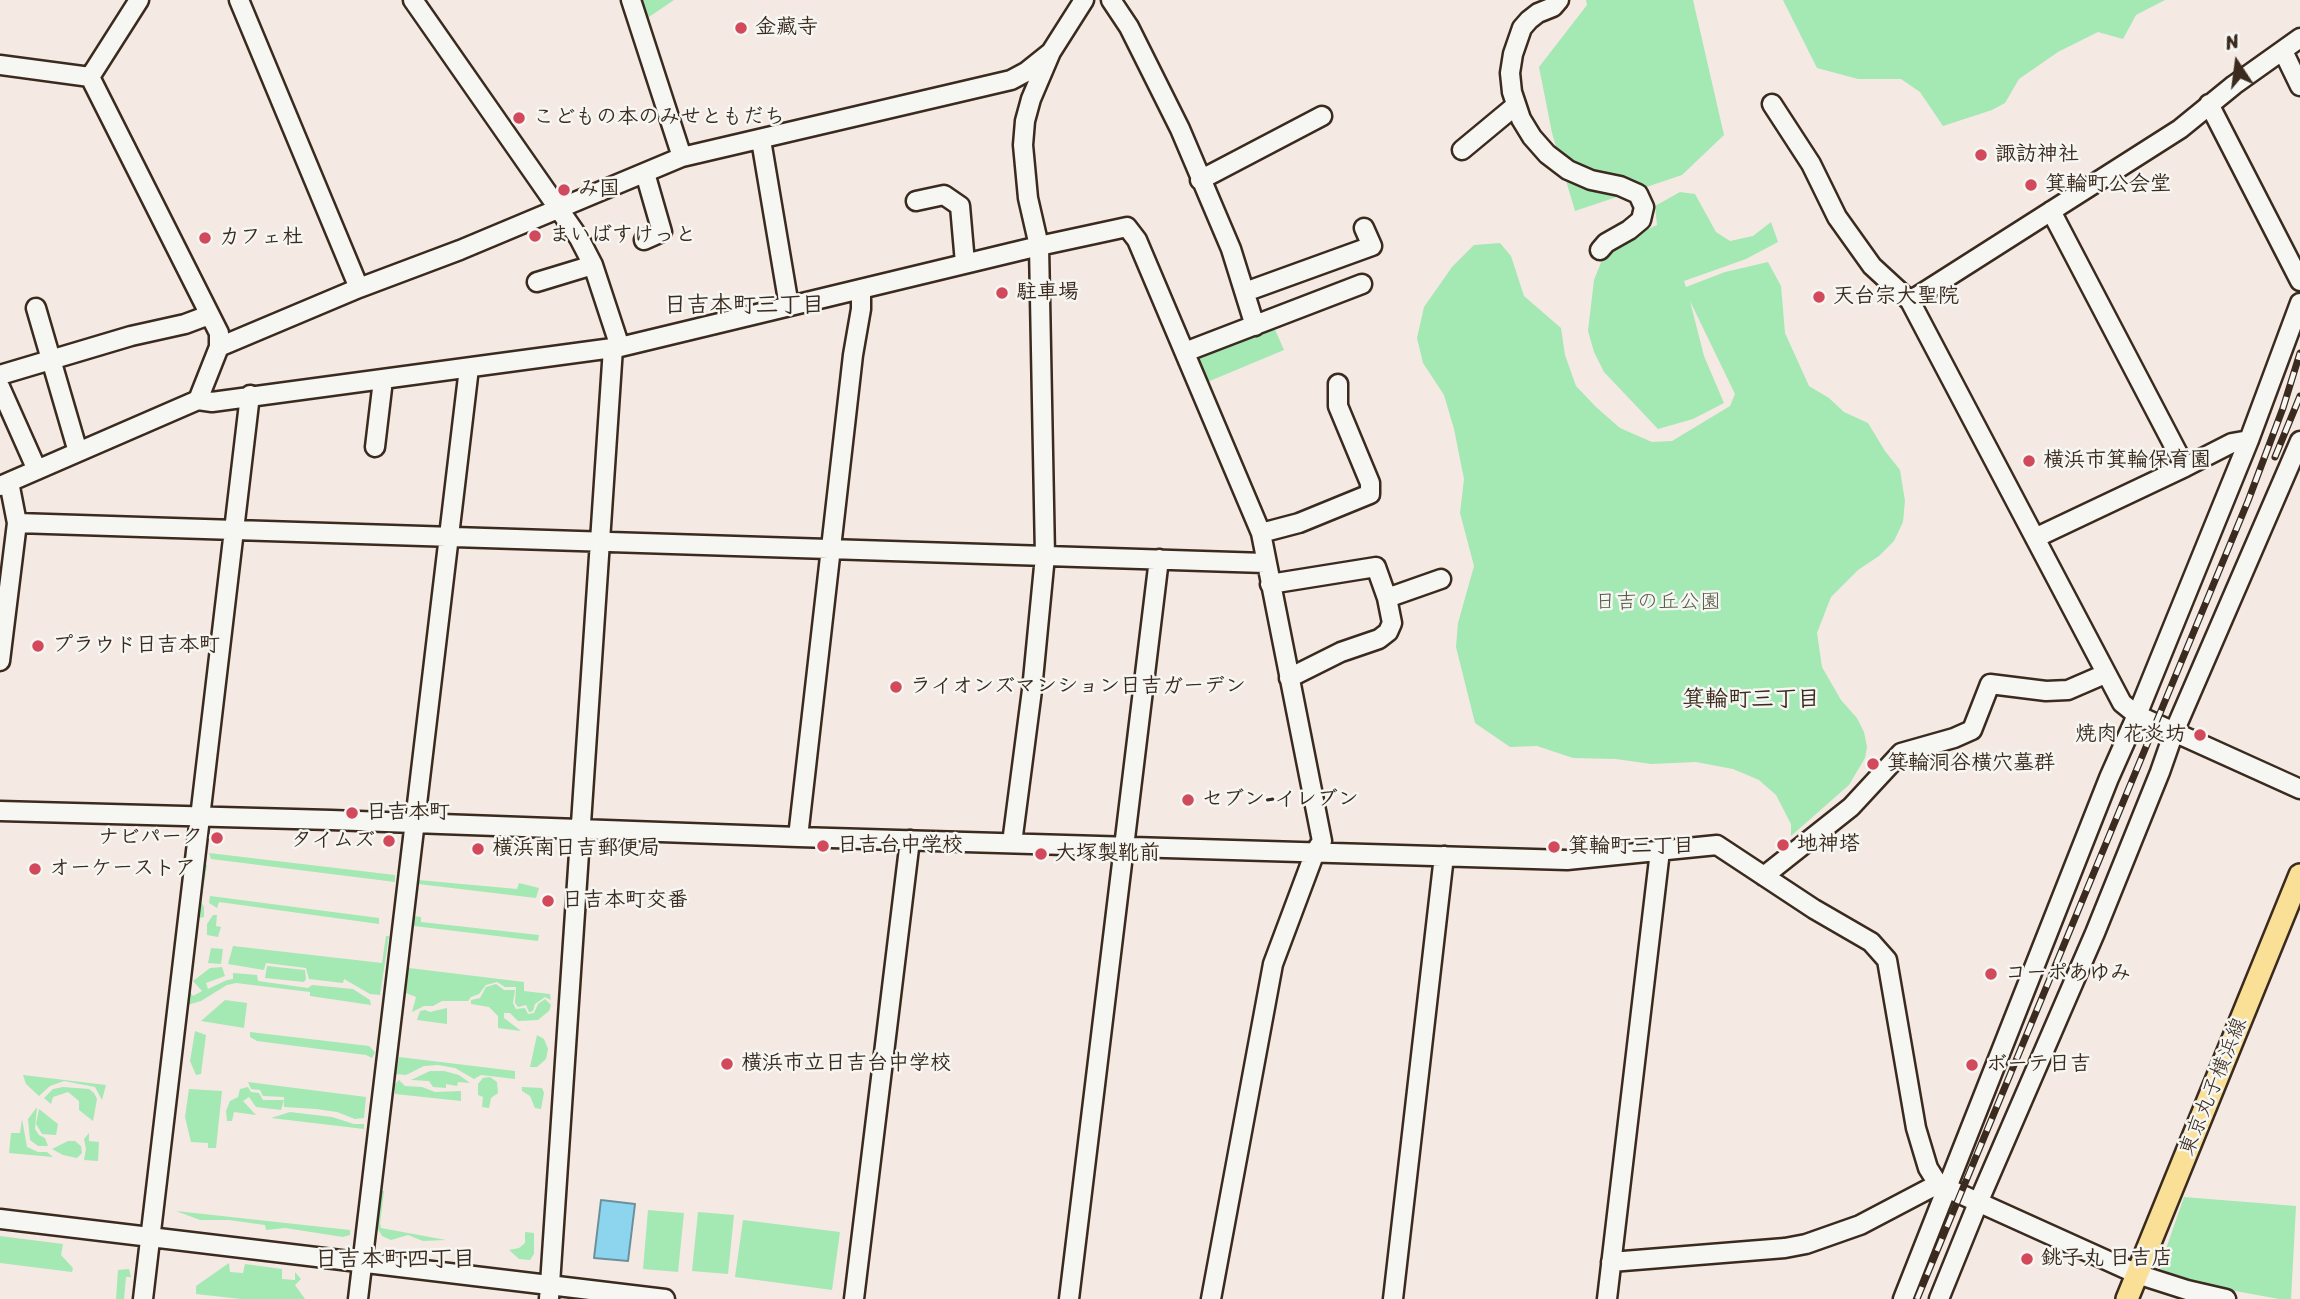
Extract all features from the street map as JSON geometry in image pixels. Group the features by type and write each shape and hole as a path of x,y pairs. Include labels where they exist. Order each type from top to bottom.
{"main road":[{"name":"東京丸子横浜線","path":"2127,1299 2300,874"}],"street":[{"path":"90,77 139,0"},
{"path":"239,0 359,288"},
{"path":"413,0 560,208 593,265 617,347 600,540 550,1292"},
{"path":"631,0 682,157"},
{"path":"1012,843 1032,690 1045,556 1039,246 1028,198 1023,145 1025,121 1031,99 1051,52 1084,0"},
{"path":"1111,0 1129,27 1180,129 1231,249 1255,326"},
{"path":"1559,0 1529,20 1516,41 1510,73 1515,106 1532,137 1547,154 1568,170 1638,194 1644,207 1641,220 1606,243 1600,250"},
{"path":"1910,300 2180,129 2258,66 2300,38"},
{"path":"2283,51 2300,86"},
{"path":"219,347 682,157 1011,80 1051,52"},
{"path":"0,65 90,77"},
{"path":"90,77 219,333 219,347 198,400"},
{"path":"1772,104 1811,164 1837,218 1872,266 1910,300 2122,703 2137,715 2300,789"},
{"path":"2209,104 2300,281"},
{"path":"1462,150 1515,106"},
{"path":"1200,180 1322,116"},
{"path":"761,139 789,306"},
{"path":"644,240 662,232 645,173"},
{"path":"916,201 944,195 960,206 965,263"},
{"path":"2051,211 2185,467"},
{"path":"0,661 18,523 5,484 198,400 212,402 617,347 1127,227 1138,240 1261,533 1322,841 1315,852 1273,964 1211,1299"},
{"path":"1245,292 1372,246 1364,228"},
{"path":"537,282 593,265"},
{"path":"1185,352 1362,284"},
{"path":"798,837 853,355 861,309 861,289"},
{"path":"1903,1299 1943,1186 2249,440 2300,303"},
{"path":"36,308 78,452"},
{"path":"0,375 209,315"},
{"path":"358,1299 469,368"},
{"path":"375,447 383,380"},
{"path":"1261,533 1299,523 1370,494 1370,483 1338,407 1338,384"},
{"path":"0,387 37,470"},
{"path":"143,1299 250,395"},
{"path":"2035,538 2232,443 2249,440"},
{"path":"1939,1299 2095,933 2174,732 2300,441"},
{"path":"18,523 1265,563"},
{"path":"1069,1299 1159,559"},
{"path":"1270,584 1376,567 1387,598 1392,623 1388,632 1379,639 1324,659 1289,678"},
{"path":"1387,598 1441,579"},
{"path":"1764,876 1851,807 1901,753 1972,730 1990,684 2068,691 2105,674"},
{"path":"0,811 1567,860 1717,845 1814,909 1871,942 1888,960 1916,1128 1928,1168 1943,1186 2137,1275 2226,1299"},
{"path":"854,1299 910,840"},
{"path":"1607,1299 1660,851"},
{"path":"1393,1299 1444,856"},
{"path":"1611,1262 1806,1244 1860,1225 1943,1186"},
{"path":"0,1219 362,1262 550,1292 665,1299"}],"green space":[{"path":"641,0 674,0 646,19"},
{"path":"1586,0 1693,0 1724,135 1682,175 1575,211 1552,133 1539,67 1587,5"},
{"path":"1783,0 2165,0 2136,15 2123,39 2098,32 2058,52 2019,79 2005,103 1943,126 1920,92 1901,79 1858,79 1817,68"},
{"name":"日吉の丘公園","path":"1680,192 1695,194 1716,232 1730,241 1753,236 1771,222 1778,242 1746,259 1684,281 1686,287 1725,272 1768,262 1781,286 1785,333 1809,386 1829,398 1844,412 1868,423 1900,470 1905,501 1903,522 1894,541 1879,556 1858,570 1831,597 1817,633 1822,667 1864,732 1867,747 1865,758 1849,785 1791,836 1791,824 1776,795 1759,780 1733,769 1696,762 1651,764 1616,759 1573,758 1537,746 1510,747 1475,723 1456,647 1458,623 1474,566 1460,513 1464,479 1454,429 1444,395 1423,363 1417,338 1424,307 1452,267 1474,245 1500,243 1511,256 1524,296 1561,328 1565,355 1576,386 1620,428 1652,442 1672,441 1730,406 1735,394 1690,301 1704,356 1724,403 1693,419 1658,429 1604,372 1588,331 1594,280 1604,255 1623,240 1657,225 1655,206"},
{"path":"1273,325 1284,350 1205,383 1193,354"},
{"path":"209,853 395,875 395,882 211,859"},
{"path":"200,862 207,865 201,902 204,917 199,918 198,928 193,928"},
{"path":"418,880 517,889 519,883 539,888 536,898 418,884"},
{"path":"210,896 379,918 379,924 219,902 217,908 209,903"},
{"path":"213,915 217,915 216,926 221,927 218,937 207,935 207,924"},
{"path":"414,916 421,917 421,922 539,935 538,941 414,926"},
{"path":"386,936 389,936 380,995 370,994 344,979 343,983 309,979 306,968 266,963 264,970 228,964 233,946 382,963"},
{"path":"211,948 223,949 221,964 208,963"},
{"path":"267,966 305,970 306,979 304,982 265,978"},
{"path":"222,967 225,976 206,983 208,989 233,979 233,973 257,975 258,981 308,988 312,985 353,989 370,1000 371,1005 310,996 310,992 236,983 227,985 201,1001 184,1006 187,989 193,996 202,991 193,981 210,968"},
{"path":"409,968 524,982 524,991 550,994 551,1000 545,997 529,1012 526,1005 518,1007 515,1003 516,987 505,987 497,982 486,985 468,1001 442,1001 412,1012 416,997 406,993"},
{"path":"496,984 504,990 515,990 513,1003 516,1009 525,1008 528,1014 534,1013 538,1004 545,999 551,1005 549,1011 538,1020 518,1021 510,1013 504,1013 504,1018 521,1031 498,1028 498,1016 489,1007 471,1004 471,1000 480,998 486,987"},
{"path":"225,1000 247,1003 244,1028 201,1021"},
{"path":"447,1008 447,1024 417,1020 420,1011"},
{"path":"195,1031 206,1035 201,1074 196,1075 190,1061"},
{"path":"250,1032 369,1046 375,1052 372,1058 257,1041 250,1037"},
{"path":"537,1035 544,1039 548,1049 546,1059 537,1067 530,1067"},
{"path":"399,1057 515,1071 515,1079 481,1075 474,1079 455,1068 438,1065 424,1066 406,1075 396,1074"},
{"path":"430,1071 459,1075 470,1083 458,1082 457,1086 446,1084 446,1088 433,1087 429,1081 411,1080"},
{"path":"23,1075 106,1085 102,1100 95,1087 64,1081 50,1086 39,1096 26,1084"},
{"path":"490,1077 497,1082 498,1093 491,1098 489,1108 482,1107 483,1097 478,1095 478,1084 483,1078"},
{"path":"399,1080 405,1086 422,1087 435,1092 461,1091 461,1101 395,1094 394,1085"},
{"path":"248,1082 366,1097 364,1118 355,1119 337,1112 316,1109 284,1107 284,1097 263,1096 260,1090 251,1089"},
{"path":"248,1087 251,1092 259,1093 263,1100 284,1100 281,1110 256,1107 249,1097 243,1101 256,1115 234,1112 232,1121 227,1121 226,1111 230,1101 238,1097 240,1089"},
{"path":"522,1087 542,1088 544,1093 541,1109 535,1108 530,1096 522,1091"},
{"path":"53,1089 89,1089 94,1093 97,1099 93,1121 79,1110 79,1101 68,1092 53,1097 51,1104 44,1098"},
{"path":"189,1089 222,1091 216,1148 208,1148 208,1143 191,1142 185,1117"},
{"path":"37,1107 35,1129 45,1138 48,1146 38,1146 30,1140 28,1119"},
{"path":"39,1109 58,1124 56,1135 42,1134 36,1124"},
{"path":"290,1112 364,1124 364,1129 271,1118"},
{"path":"22,1119 27,1147 38,1152 47,1152 53,1157 9,1153 11,1133 20,1133"},
{"path":"89,1133 89,1141 99,1142 98,1161 84,1160 84,1139"},
{"path":"68,1141 75,1141 81,1146 82,1153 77,1158 52,1149"},
{"path":"380,1191 384,1191 381,1228 446,1240 423,1241 408,1235 391,1240 382,1236 377,1220"},
{"path":"2184,1197 2296,1206 2291,1299 2208,1286 2159,1269"},
{"path":"648,1210 684,1213 678,1272 643,1269"},
{"path":"176,1211 350,1230 350,1235 343,1237 285,1228 266,1230 265,1225 229,1220 200,1220"},
{"path":"698,1212 734,1215 728,1274 692,1271"},
{"path":"743,1220 840,1232 832,1290 735,1277"},
{"path":"525,1232 534,1233 534,1254 530,1260 519,1259 509,1250 519,1248 525,1243"},
{"path":"0,1236 63,1244 61,1255 73,1268 72,1272 0,1263"},
{"path":"229,1263 230,1272 243,1273 245,1264 282,1269 282,1279 295,1280 295,1272 301,1279 295,1285 305,1299 241,1299 196,1294 196,1286"},
{"path":"129,1269 131,1277 126,1277 124,1299 116,1299 118,1270"}],"water":[{"path":"601,1200 635,1204 628,1261 594,1258"}],"railway":[{"path":"1917,1299 2248,501 2283,408 2300,353"},
{"path":"2275,457 2300,396"}],"place":[{"name":"金藏寺","path":"741,28"},
{"name":"こどもの本のみせともだち","path":"519,118"},
{"name":"諏訪神社","path":"1981,155"},
{"name":"箕輪町公会堂","path":"2031,185"},
{"name":"み国","path":"564,190"},
{"name":"まいばすけっと","path":"535,236"},
{"name":"カフェ杜","path":"205,238"},
{"name":"駐車場","path":"1002,293"},
{"name":"天台宗大聖院","path":"1819,297"},
{"name":"横浜市箕輪保育園","path":"2029,461"},
{"name":"プラウド日吉本町","path":"38,646"},
{"name":"ライオンズマンション日吉ガーデン","path":"896,687"},
{"name":"焼肉 花炎坊","path":"2200,735"},
{"name":"箕輪洞谷横穴墓群","path":"1873,764"},
{"name":"セブン-イレブン","path":"1188,800"},
{"name":"日吉本町","path":"352,813"},
{"name":"ナビパーク","path":"217,838"},
{"name":"タイムズ","path":"389,841"},
{"name":"地神塔","path":"1783,845"},
{"name":"日吉台中学校","path":"823,846"},
{"name":"箕輪町三丁目","path":"1554,847"},
{"name":"横浜南日吉郵便局","path":"478,849"},
{"name":"大塚製靴前","path":"1041,854"},
{"name":"オーケーストア","path":"35,869"},
{"name":"日吉本町交番","path":"548,901"},
{"name":"コーポあゆみ","path":"1991,974"},
{"name":"横浜市立日吉台中学校","path":"727,1064"},
{"name":"ボーテ日吉","path":"1972,1065"},
{"name":"銚子丸 日吉店","path":"2027,1259"}],"district":[{"name":"日吉本町三丁目","path":"744,306"},
{"name":"箕輪町三丁目","path":"1751,700"},
{"name":"日吉本町四丁目","path":"395,1260"}]}
